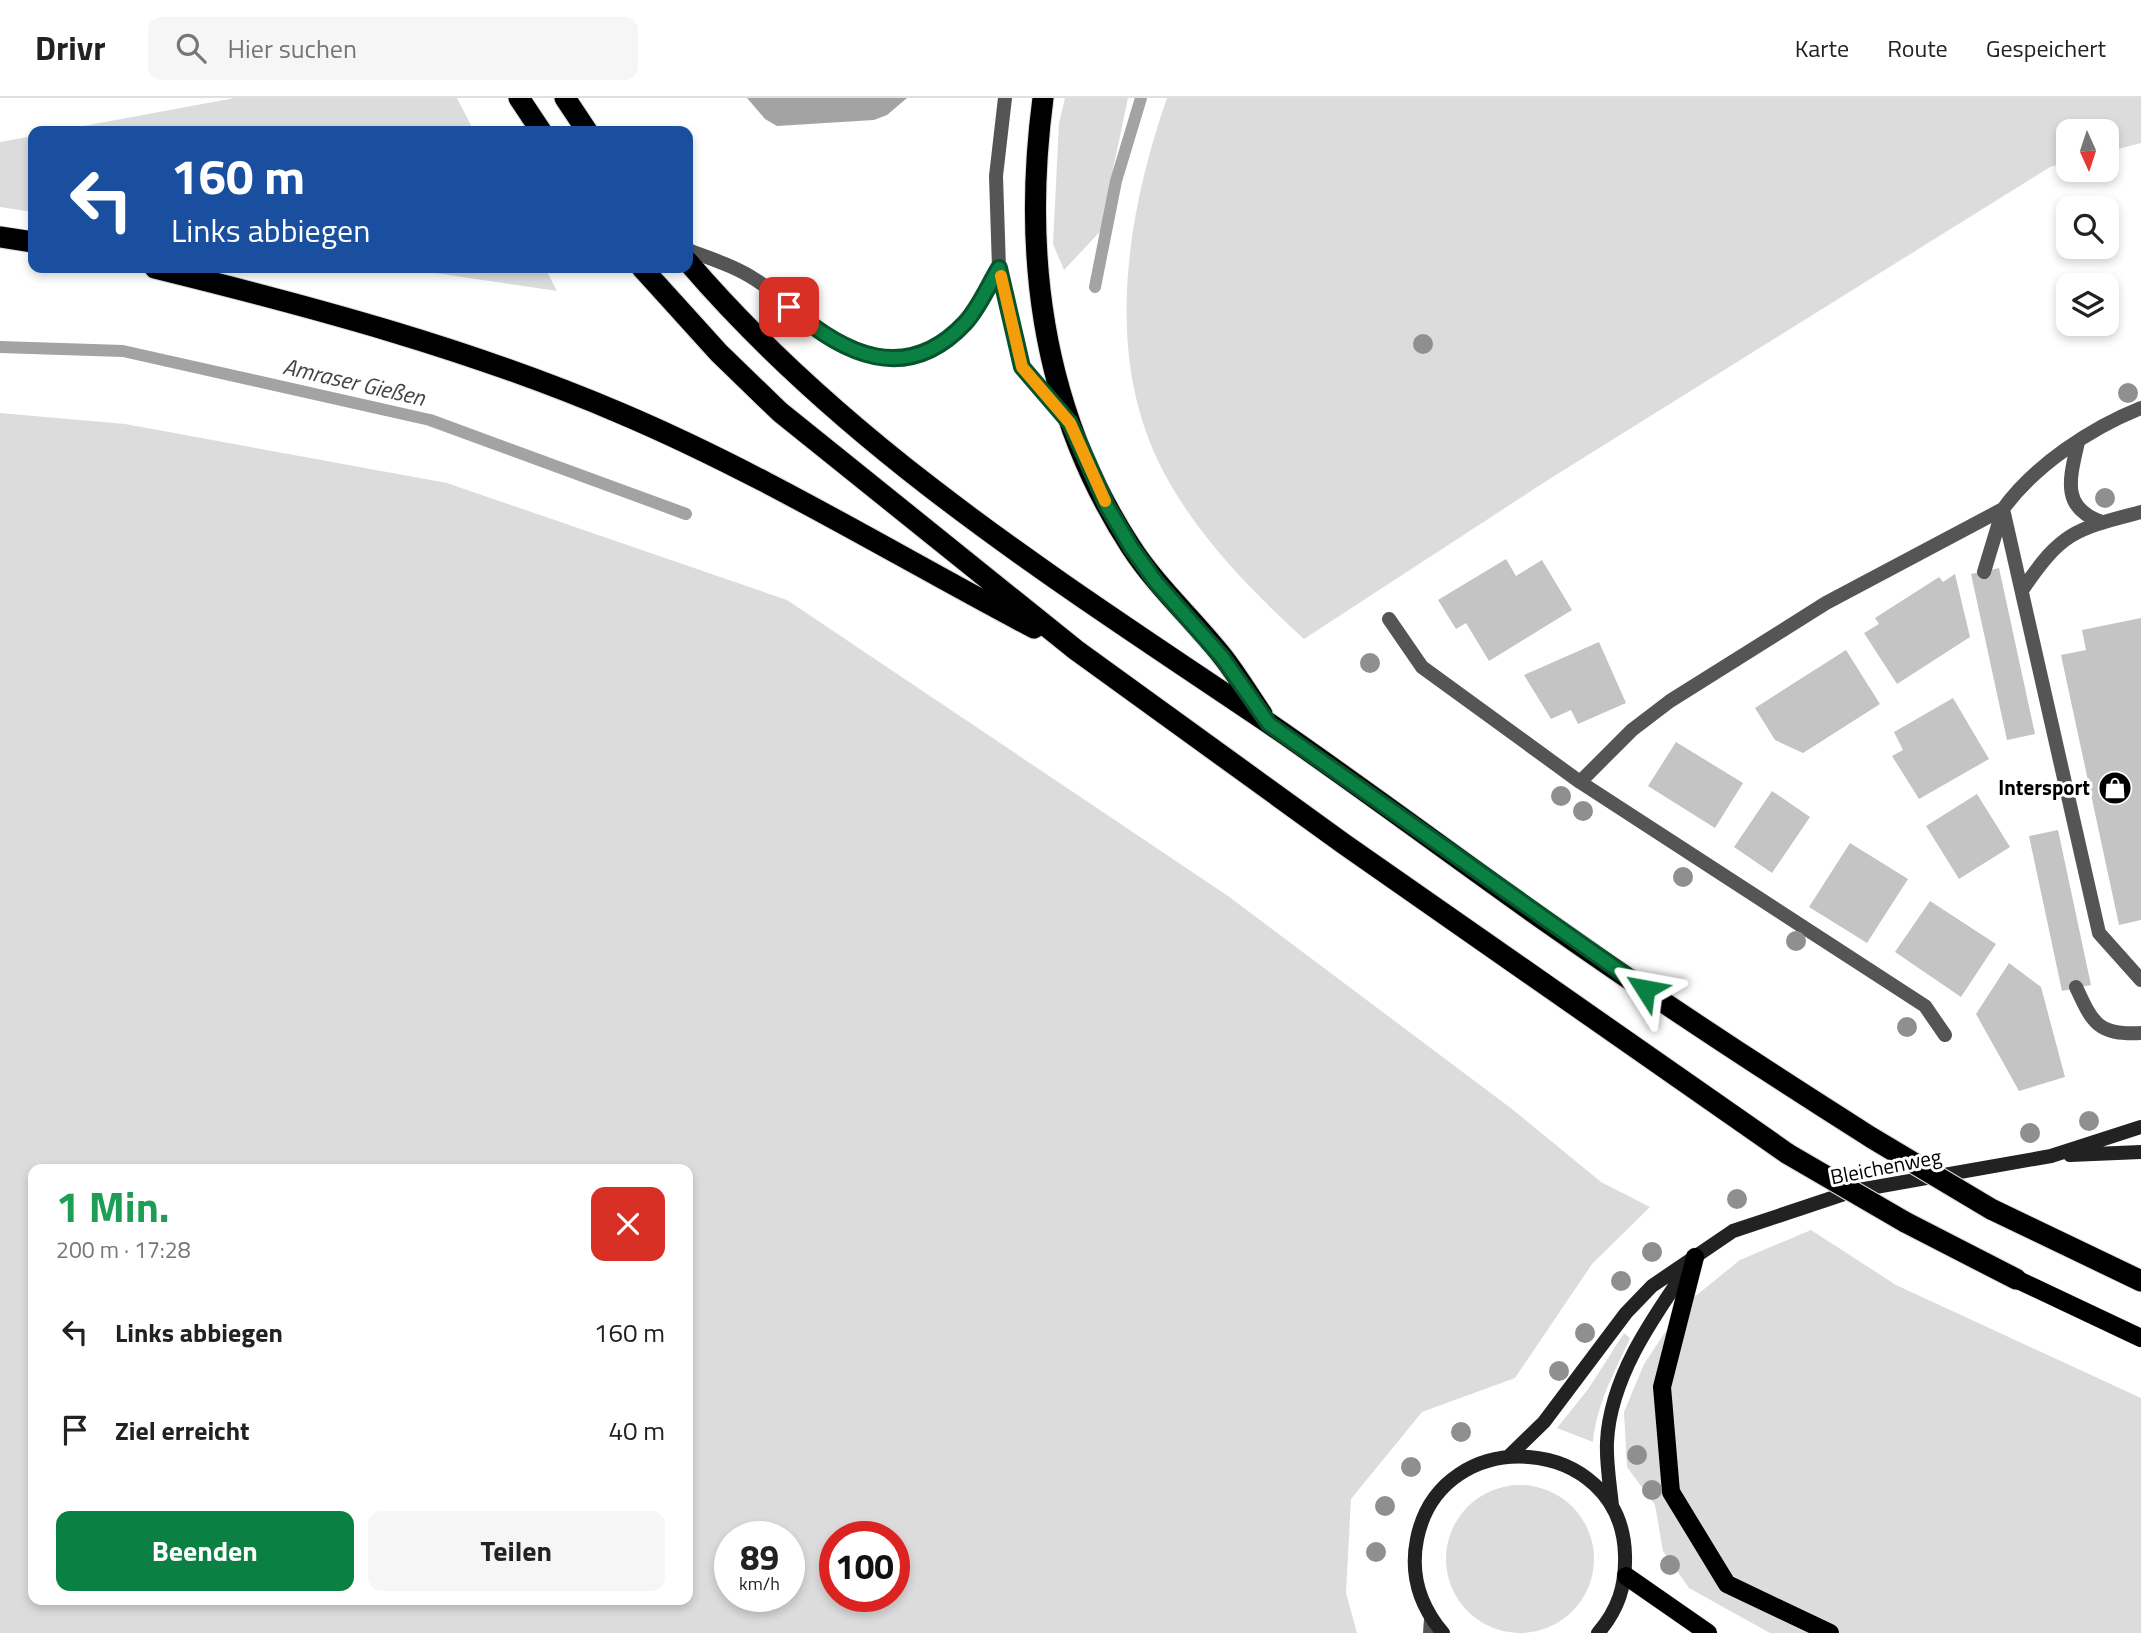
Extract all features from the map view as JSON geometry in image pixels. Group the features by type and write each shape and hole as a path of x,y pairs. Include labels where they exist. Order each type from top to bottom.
{"highway":[{"path":"519,98 538,126"},
{"path":"565,98 584,126"},
{"path":"1043,98 1035,182 1035,262 1047,344 1070,423 1107,506 1131,547 1156,582 1222,657 1269,724"},
{"path":"0,237 28,241"},
{"path":"693,268 756,337 887,454 1085,602 1269,724 1564,934 1737,1052 1872,1138 1991,1209 2141,1281"},
{"path":"176,273 288,299 397,331 619,413 741,469 1076,650"},
{"path":"647,273 719,353 780,412 1076,650 1345,844 1788,1154 1905,1222 2016,1279"}],"main road":[{"name":"Bleichenweg","path":"2051,1156 2141,1126"},
{"name":"Bleichenweg","path":"1508,1457 1544,1422 1626,1313 1652,1286 1733,1231 1853,1191 2051,1156 2141,1152"},
{"path":"1612,1508 1607,1441 1620,1387 1654,1317 1695,1257"},
{"path":"1695,1257 1662,1387 1671,1492 1727,1584 1830,1633"},
{"path":"2016,1279 2141,1338"},
{"path":"1443,1633 1430,1626 1418,1591 1413,1558 1420,1524 1437,1495 1462,1472 1493,1458 1527,1455 1560,1462 1590,1481 1612,1508 1625,1540 1626,1576 1620,1600 1598,1633"},
{"path":"1626,1576 1708,1633"}],"lane":[{"path":"1005,98 996,176 999,268 1022,367 1070,423"},
{"path":"693,252 750,276 827,337 856,352 883,358 910,356 943,342 966,322 999,268"},
{"path":"1984,572 2003,509 2021,485 2078,442 2141,408"},
{"path":"2078,442 2069,480 2073,501 2083,516 2102,522"},
{"path":"2003,509 2099,933 2141,981"},
{"path":"1580,782 1632,730 1670,701 1826,603 2003,509"},
{"path":"2023,589 2045,556 2064,537 2102,522 2141,512"},
{"path":"1389,619 1422,667 1580,782 1925,1006 1945,1035"},
{"path":"2076,987 2091,1021 2110,1032 2141,1032"}],"shaded area":[{"path":"235,98 457,98 471,126 83,126"},
{"path":"747,98 907,98 887,115 874,120 777,126 765,119"},
{"path":"1065,98 1128,98 1112,174 1110,221 1064,270 1053,244 1059,123"},
{"path":"1167,98 2141,98 2141,143 2119,149 2119,119 2056,119 2056,165 1551,478 1304,639 1254,591 1206,537 1167,478 1151,446 1140,413 1131,374 1127,295 1136,214"},
{"path":"28,137 28,211 0,207 0,142"},
{"path":"435,273 548,273 557,291"},
{"path":"0,413 125,424 447,483 787,600 1228,896 1512,1109 1601,1182 1650,1207 1592,1264 1515,1378 1422,1412 1351,1499 1346,1593 1357,1633 0,1633"},
{"path":"1811,1230 1896,1285 2141,1398 2141,1633 1770,1633 1689,1588 1663,1551 1655,1505 1627,1467 1624,1412 1644,1364 1682,1307 1740,1260"},
{"path":"1624,1333 1630,1338 1602,1401 1593,1442 1557,1428 1589,1388"},
{"path":"1520,1485 1548,1491 1572,1507 1588,1531 1594,1559 1588,1587 1572,1611 1548,1627 1520,1633 1492,1627 1468,1611 1452,1587 1446,1559 1452,1531 1468,1507 1492,1491"}],"building":[{"path":"1506,559 1516,576 1542,560 1572,610 1489,661 1466,623 1456,629 1438,600"},
{"path":"1999,568 2035,734 2007,740 1971,574"},
{"path":"1955,574 1970,637 1897,684 1864,633 1879,624 1875,618 1939,577 1943,582"},
{"name":"Intersport","path":"2141,618 2141,920 2119,925 2061,655 2086,650 2082,630"},
{"path":"1599,642 1626,703 1578,724 1571,710 1551,719 1524,675"},
{"path":"1846,650 1880,704 1803,753 1775,740 1755,708"},
{"path":"1953,698 1989,759 1919,799 1892,756 1903,750 1894,732"},
{"path":"1676,742 1743,783 1715,828 1648,786"},
{"path":"1772,791 1810,817 1772,873 1734,847"},
{"path":"1977,794 2010,847 1959,879 1926,826"},
{"path":"2058,830 2091,985 2062,991 2029,836"},
{"path":"1850,843 1908,879 1867,943 1809,907"},
{"path":"1930,901 1996,944 1961,997 1895,952"},
{"path":"2009,963 2041,987 2065,1077 2019,1091 1976,1014"}],"waterway":[{"name":"Amraser Gießen","path":"1095,287 1116,181 1141,98"},
{"name":"Amraser Gießen","path":"0,347 123,351 430,420 686,514"}],"slow traffic":[{"path":"1001,276 1022,367 1070,423 1105,501"}],"place":[{"name":"Intersport","path":"2115,788"}],"route":[{"path":"789,307 827,337 856,352 874,357 910,356 943,342 966,322 999,268 1022,367 1070,423 1107,506 1131,547 1156,582 1222,657 1269,724 1553,927 1645,989"}]}
